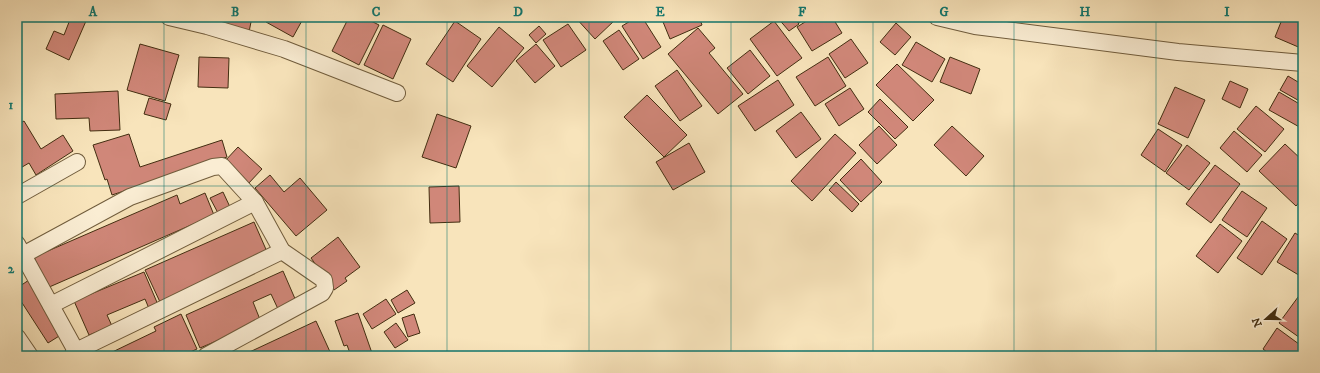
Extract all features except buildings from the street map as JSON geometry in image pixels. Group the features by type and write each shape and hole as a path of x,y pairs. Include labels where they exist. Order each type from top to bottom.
{"street":[{"path":"169,17 207,26 284,49 397,93"},
{"path":"937,17 1178,52 1303,63"},
{"path":"17,196 77,162"},
{"path":"206,356 322,292 325,288 324,280 282,250 255,202 222,166 213,167 130,197 19,253 51,305 74,353 282,250"},
{"path":"51,305 255,202"},
{"path":"17,337 30,356"}]}
